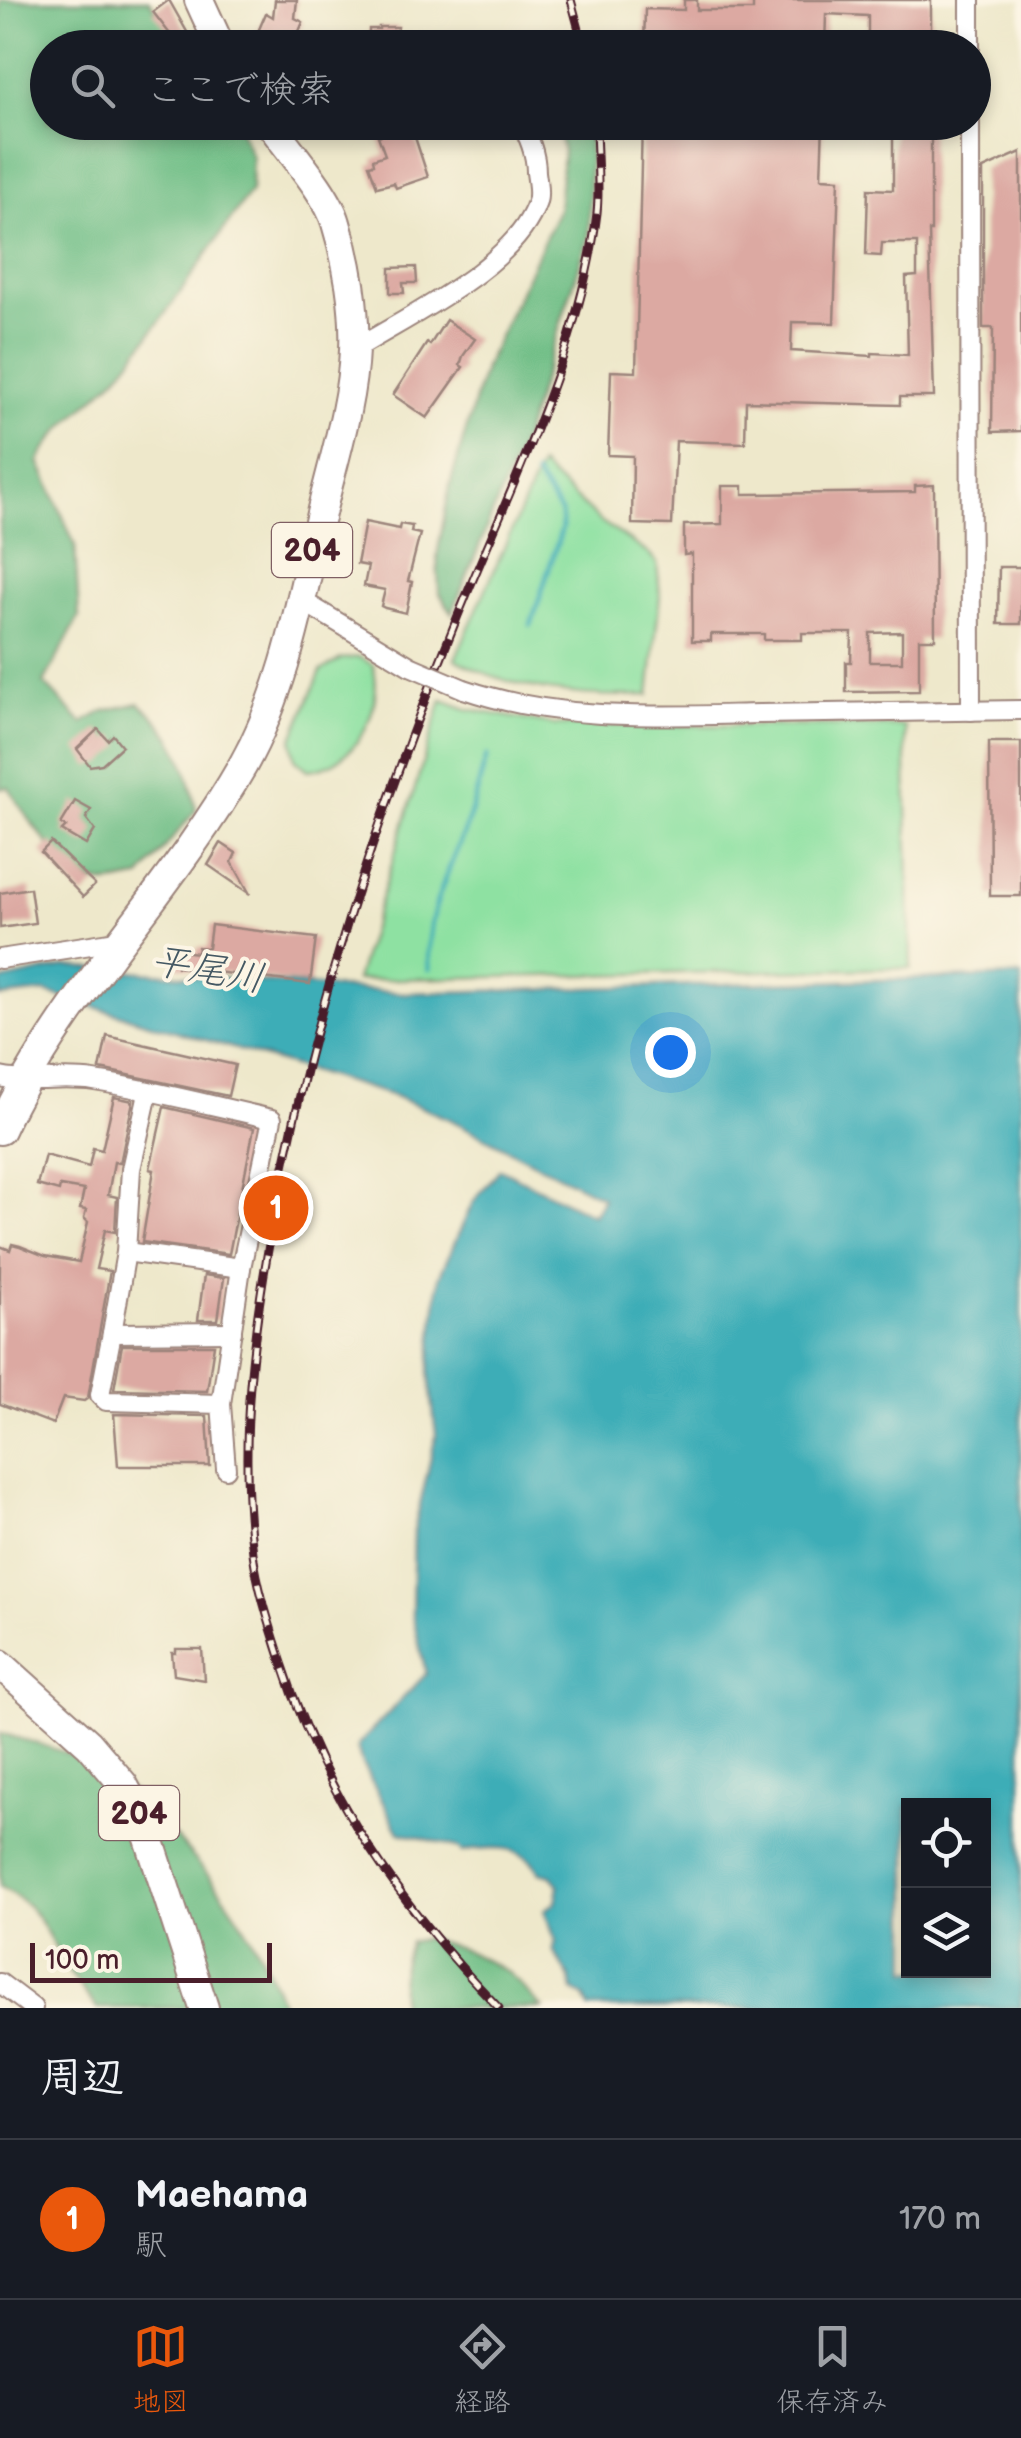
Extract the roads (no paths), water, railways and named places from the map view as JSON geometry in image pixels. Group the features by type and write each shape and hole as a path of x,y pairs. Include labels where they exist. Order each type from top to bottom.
{"highway":[{"path":"199,0 213,30"},
{"name":"204","path":"0,1130 11,1079 63,1024 194,843 245,762 274,693 301,600 343,426 354,350 350,284 336,219 281,140"},
{"name":"204","path":"0,1664 89,1744 124,1784 146,1826 204,2008"}],"street":[{"path":"970,0 970,30"},
{"path":"354,350 490,266 518,237 538,200 536,163 528,140"},
{"path":"970,140 972,711"},
{"path":"301,600 410,666 498,701 556,711 638,716 1021,710"},
{"path":"0,960 119,947"},
{"path":"11,1079 93,1081 272,1119 241,1268 221,1404 226,1469"},
{"path":"148,1093 131,1169 126,1252 100,1395 106,1401 221,1404"},
{"path":"126,1252 241,1268"},
{"path":"112,1333 232,1332"},
{"path":"0,1983 33,2008"}],"water":[{"path":"67,966 404,993 1021,976 1021,2008 589,2008 584,1996 573,1991 570,1978 553,1950 556,1941 544,1910 556,1902 559,1885 551,1875 539,1872 515,1851 494,1848 462,1852 457,1847 399,1832 362,1764 357,1746 426,1674 412,1613 414,1531 436,1435 429,1373 439,1277 473,1202 500,1169 593,1215 603,1198 449,1119 394,1096 44,992 0,997 0,981"}],"waterway":[{"path":"531,625 562,528 561,513 535,475"},
{"path":"429,969 433,915 471,814 487,756"}],"railway":[{"path":"571,0 579,30"},
{"path":"499,2008 429,1929 369,1847 343,1804 299,1711 265,1607 253,1553 247,1428 266,1263 306,1068 349,918 399,769 539,422 575,318 597,213 597,140"}],"place":[{"name":"Maehama","path":"276,1208"}],"water label":[{"name":"平尾川","path":"208,969"}]}
